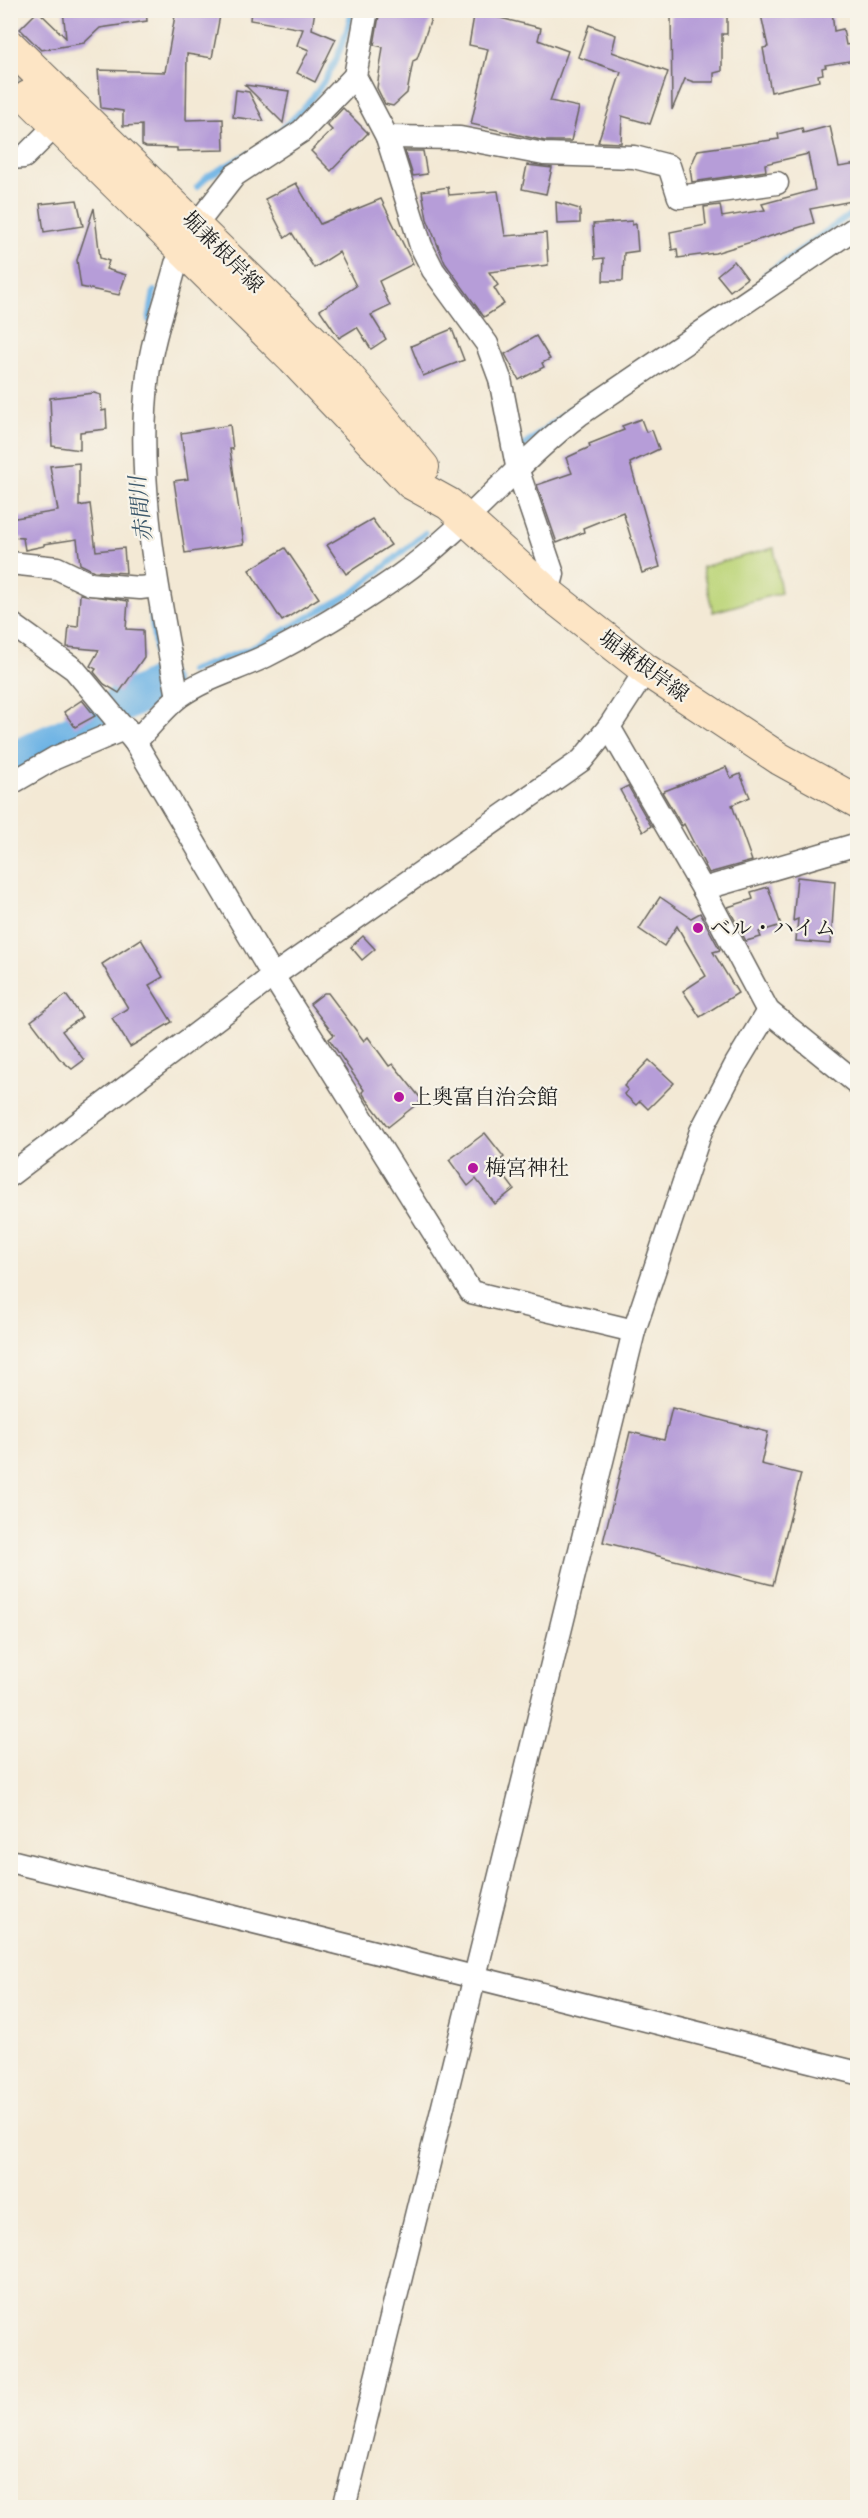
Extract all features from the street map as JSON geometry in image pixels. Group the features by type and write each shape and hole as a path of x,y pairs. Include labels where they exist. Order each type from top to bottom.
{"main road":[{"name":"堀兼根岸線","path":"10,46 341,368 418,476"},
{"name":"堀兼根岸線","path":"25,96 45,136 286,372 418,476"},
{"name":"堀兼根岸線","path":"25,96 293,359 548,593 646,670 780,759 858,802"}],"street":[{"path":"196,225 235,175 302,131 355,76 367,10"},
{"path":"355,76 387,137 421,246 433,270 487,344 500,379 514,459 553,574 548,593"},
{"path":"10,158 24,157 45,136"},
{"path":"387,137 460,138 544,154 634,157 669,166 679,197 777,183"},
{"path":"10,784 55,758 131,735 178,697 207,679 266,656 324,624 400,575 514,459 542,443 579,415 858,226"},
{"path":"176,264 148,373 144,448 148,587 178,697"},
{"path":"10,563 57,568 90,584 148,587"},
{"path":"10,623 74,669 131,735 273,976 471,1292 634,1332"},
{"path":"10,1174 273,976 582,760 609,727 646,670"},
{"path":"609,727 703,889 768,1011 858,1084"},
{"path":"703,889 858,844"},
{"path":"344,2508 634,1332 701,1131 736,1064 768,1011"},
{"path":"10,1861 474,1975 858,2073"}],"green space":[{"path":"774,548 781,593 713,612 702,567"}],"building":[{"path":"63,10 146,10 147,21 100,28 84,43 41,50 20,29 38,11 66,38"},
{"path":"176,10 221,10 212,58 187,54 186,120 223,119 224,150 177,151 177,148 146,147 142,145 142,125 123,126 123,111 101,108 98,70 165,72"},
{"path":"251,10 315,10 312,29 336,39 315,82 297,73 309,50 297,45 303,29 250,20"},
{"path":"380,10 434,10 417,59 413,61 407,93 393,106 385,104 377,88 383,47 374,45"},
{"path":"475,10 497,10 496,17 541,28 538,40 568,51 550,101 579,107 571,141 545,141 471,124 488,49 469,45"},
{"path":"760,10 832,10 834,31 843,29 846,45 852,44 855,60 825,65 826,67 822,68 823,74 818,75 819,81 771,92 763,48 768,47"},
{"path":"727,11 727,34 722,34 722,71 714,73 714,82 694,82 685,79 672,110 671,12"},
{"path":"589,25 616,35 612,52 668,72 650,124 622,116 621,143 598,142 621,72 578,57"},
{"path":"245,85 289,91 283,123"},
{"path":"236,90 249,92 264,121 233,117"},
{"path":"343,108 368,133 331,171 311,151 332,130 327,125"},
{"path":"830,126 839,167 858,164 858,197 851,198 852,201 810,209 814,223 715,253 678,258 677,249 672,250 670,232 706,225 704,207 720,205 722,217 765,210 762,204 815,190 808,154 765,164 766,171 692,182 690,168 698,150 779,139 778,134 802,128 803,133"},
{"path":"405,151 423,151 427,174 413,176"},
{"path":"527,165 552,168 546,194 522,189"},
{"path":"296,183 320,224 381,199 413,264 379,281 390,306 371,315 386,339 371,349 357,327 339,338 320,310 356,286 339,252 314,268 292,233 285,238 265,199"},
{"path":"448,187 449,195 498,191 505,236 546,233 548,265 489,272 498,285 494,288 504,304 484,317 445,263 427,219 422,191"},
{"path":"77,200 83,226 44,232 40,204"},
{"path":"556,202 580,209 580,223 557,224"},
{"path":"94,208 100,258 109,261 106,269 126,275 119,295 81,287 77,260"},
{"path":"632,221 632,225 636,224 638,251 624,253 623,281 603,281 604,258 595,259 593,224"},
{"path":"734,261 747,278 730,291 717,275"},
{"path":"452,329 464,360 423,376 411,346"},
{"path":"536,336 550,359 542,363 544,367 519,380 505,354"},
{"path":"94,393 101,395 102,411 106,410 107,429 80,432 80,450 52,446 50,398"},
{"path":"641,419 646,432 652,430 659,449 630,463 660,567 642,573 623,512 583,528 584,532 557,543 537,485 572,473 566,458 590,447 589,444 624,430 622,426"},
{"path":"230,425 233,449 230,449 244,544 185,553 174,481 188,479 181,433"},
{"path":"79,463 79,506 90,504 96,551 124,548 126,573 94,571 80,564 77,539 44,544 44,546 25,550 23,538 10,537 10,519 58,511 50,466"},
{"path":"372,519 391,545 346,574 327,545"},
{"path":"285,548 319,598 282,621 249,570"},
{"path":"80,594 128,601 126,629 143,630 144,657 119,693 104,684 94,672 96,669 90,666 99,650 67,647 69,626 78,627"},
{"path":"82,700 95,716 75,727 64,712"},
{"path":"726,767 731,778 740,774 750,797 732,805 752,861 709,873 684,824 682,826 662,792"},
{"path":"628,786 651,826 643,832 620,790"},
{"path":"797,877 835,881 831,944 796,941 798,919 793,921"},
{"path":"768,887 781,925 759,932 761,937 746,941 728,907 753,899 751,892"},
{"path":"660,897 691,918 700,913 720,950 713,952 738,993 700,1017 683,991 706,976 677,926 664,946 639,929"},
{"path":"363,936 375,949 362,960 351,947"},
{"path":"141,939 163,977 149,985 172,1022 130,1047 112,1018 128,1008 102,964"},
{"path":"324,993 328,993 364,1041 368,1037 389,1066 393,1064 422,1100 388,1127 365,1097 362,1092 364,1090 329,1039 334,1035 310,1004"},
{"path":"66,995 82,1017 62,1031 84,1060 72,1069 59,1058 31,1021"},
{"path":"649,1060 674,1083 648,1109 640,1101 636,1105 624,1094 628,1090 624,1086"},
{"name":"梅宮神社","path":"485,1133 504,1157 495,1164 514,1189 495,1204 476,1179 468,1186 449,1160"},
{"path":"672,1408 768,1432 761,1464 801,1474 773,1585 603,1542 630,1432 664,1440"}],"waterway":[{"name":"赤間川","path":"271,138 301,111 324,82 340,49 352,10"},
{"name":"赤間川","path":"197,187 208,176 248,154"},
{"path":"765,275 858,209"},
{"name":"赤間川","path":"149,320 154,291"},
{"path":"522,447 591,394"},
{"path":"190,671 254,647 354,592 425,533"},
{"name":"赤間川","path":"151,610 159,685"},
{"name":"赤間川","path":"121,704 159,685"},
{"name":"赤間川","path":"10,764 101,718"}],"tunnel":[{"path":"10,80 28,97"}],"place":[{"name":"ベル・ハイム","path":"698,928"},
{"name":"上奥富自治会館","path":"399,1097"},
{"name":"梅宮神社","path":"473,1168"}]}
